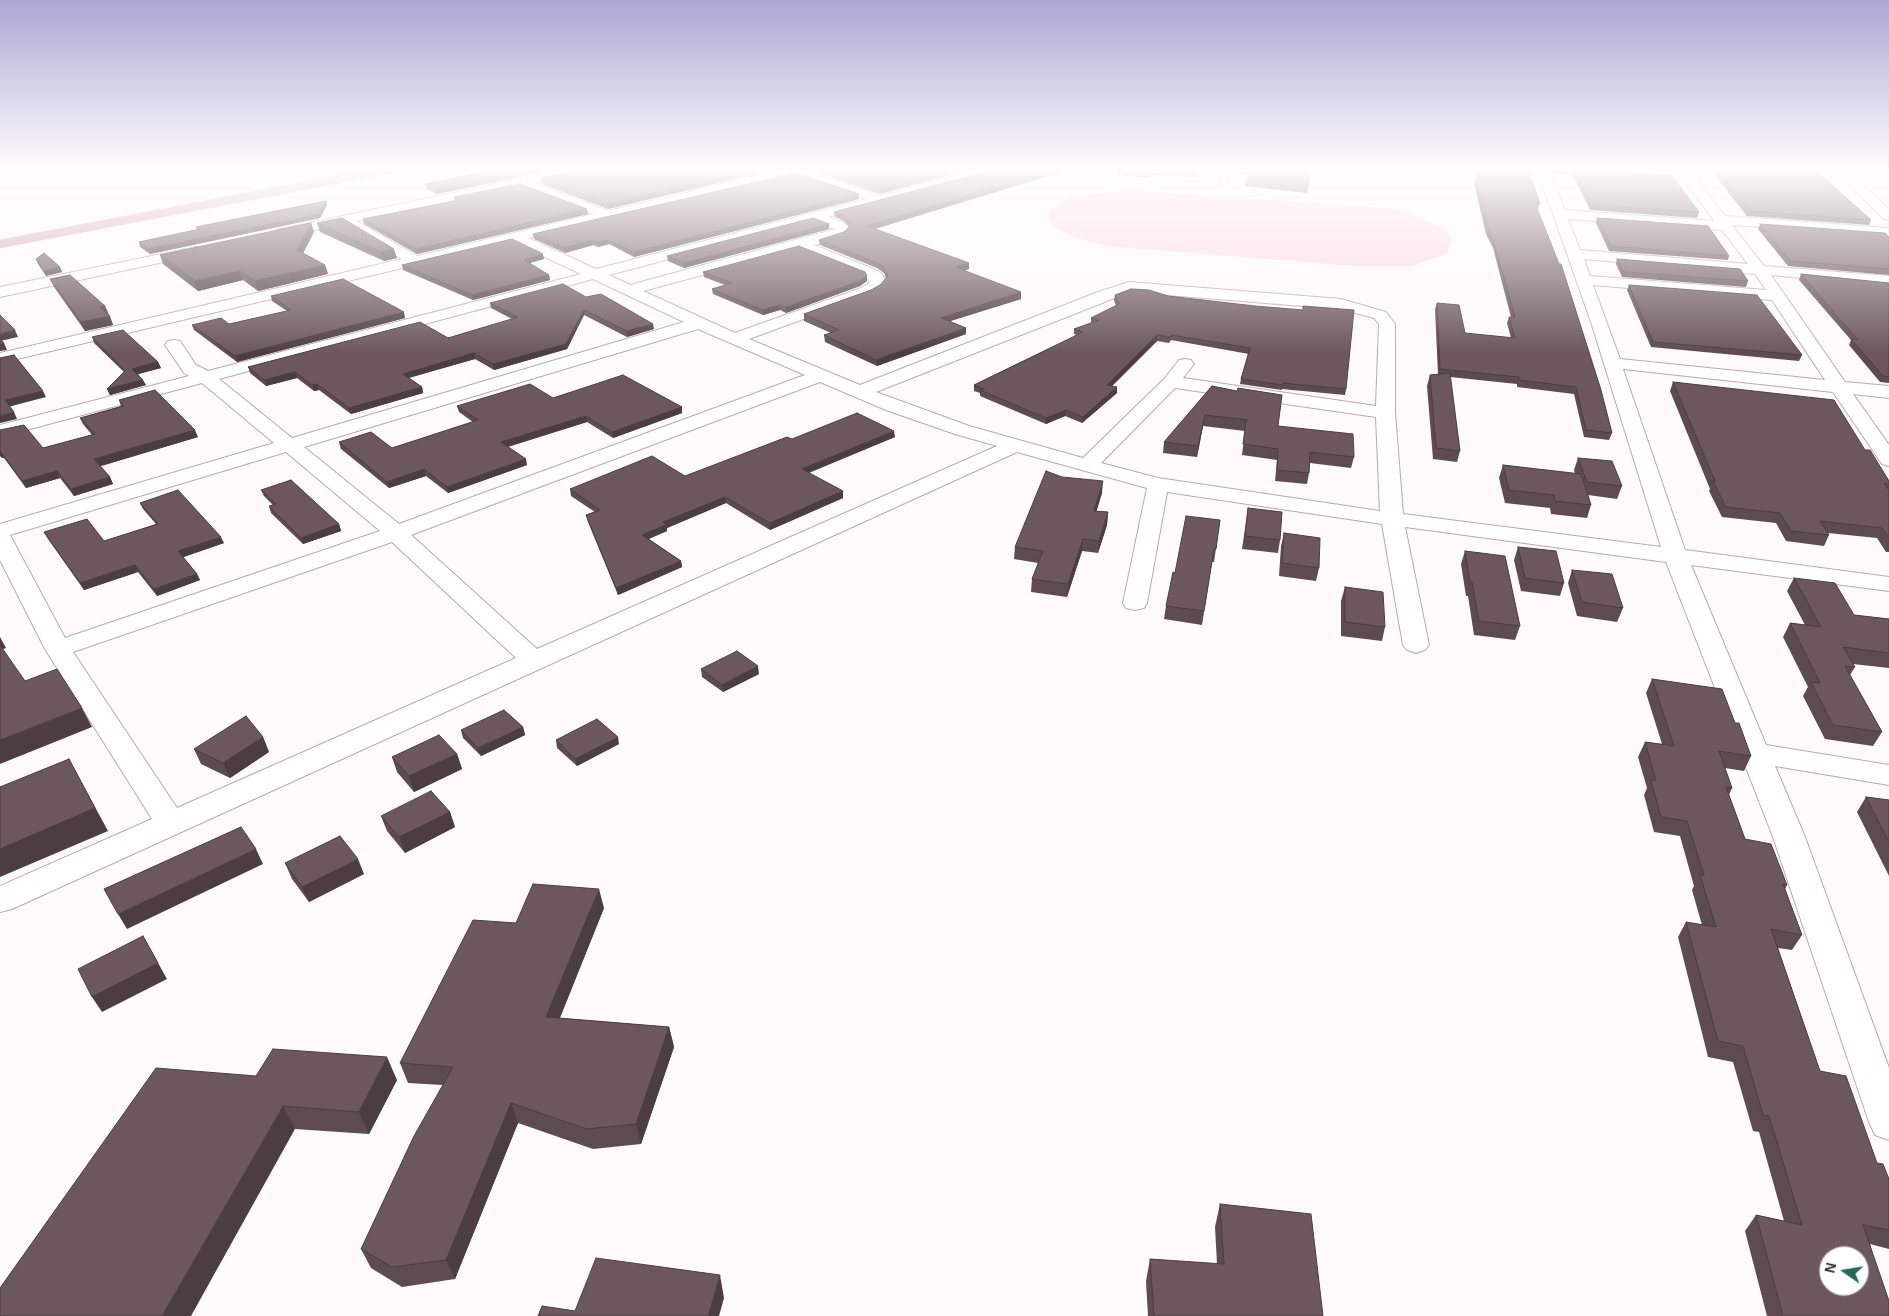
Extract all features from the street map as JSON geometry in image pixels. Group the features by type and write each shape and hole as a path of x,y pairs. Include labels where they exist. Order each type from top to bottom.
{"main road":[{"path":"0,235 30,229"},
{"path":"0,244 76,229"}],"street":[{"path":"258,238 299,229"},
{"path":"361,229 416,261"},
{"path":"0,358 552,229"},
{"path":"0,431 764,229"},
{"path":"628,290 839,233 843,229"},
{"path":"1565,229 1600,325 1676,557 1789,837 1889,1122"},
{"path":"1727,229 1778,296 1889,460"},
{"path":"1841,229 1889,232"},
{"path":"516,238 734,339 860,392 962,430 1087,466 1158,484 1392,519 1889,584"},
{"path":"734,339 866,292 878,282 877,277 871,273 800,244"},
{"path":"0,292 210,248"},
{"path":"1574,254 1889,281"},
{"path":"1583,280 1778,296"},
{"path":"860,392 1104,295 1130,287 1341,304 1380,315 1387,324 1385,412 1392,519 1416,644"},
{"path":"0,531 699,323"},
{"path":"174,345 190,369 206,377 396,533 534,661"},
{"path":"1612,363 1889,392"},
{"path":"1087,466 1171,382 1185,364"},
{"path":"58,649 396,533 819,376"},
{"path":"1171,382 1385,412"},
{"path":"0,900 1017,445"},
{"path":"1135,602 1158,484"},
{"path":"0,537 58,649 171,824"},
{"path":"1755,753 1889,775"}],"shaded area":[{"path":"1058,229 1444,229 1450,235 1451,244 1446,254 1412,266 1353,266 1108,246 1074,237"}],"building":[{"path":"198,229 244,229 148,249 139,242"},
{"path":"281,229 308,229 297,250 325,265 255,281 240,271 195,281 160,255"},
{"path":"331,229 361,229 394,249 381,252"},
{"path":"381,229 500,229 416,249"},
{"path":"553,229 722,229 634,252 608,240 597,242 592,240 564,248 533,234"},
{"path":"769,229 809,229 684,263 667,256"},
{"path":"847,229 876,229 969,263 955,267 1021,292 941,318 966,328 876,360 824,335 839,330 804,314 871,290 880,285 888,276 884,267 877,263 819,240"},
{"path":"1489,229 1545,229 1559,264 1561,264 1601,390 1612,433 1586,430 1576,387 1519,380 1519,377 1440,369 1437,303 1459,305 1465,333 1515,338 1509,317 1515,317"},
{"path":"1603,229 1710,229 1729,256 1611,246"},
{"path":"1764,229 1835,229 1885,233 1889,237 1889,269 1790,261"},
{"path":"512,239 543,254 524,260 549,275 472,295 402,265"},
{"path":"799,246 865,272 867,276 860,281 786,307 779,305 762,310 712,289 732,283 703,272"},
{"path":"44,253 60,267 44,271 36,259"},
{"path":"1617,259 1740,269 1748,281 1624,272"},
{"path":"1801,274 1889,283 1889,377 1883,376 1851,339 1858,340"},
{"path":"70,275 105,306 100,307 110,316 81,322 50,279"},
{"path":"343,279 404,312 235,356 192,325 221,318 229,324 291,310 271,296"},
{"path":"563,284 586,297 601,294 653,324 627,331 584,310 566,344 493,364 474,353 403,374 422,387 349,408 317,384 312,385 295,372 264,380 248,367 420,322 448,338 518,317 490,303"},
{"path":"1629,285 1757,295 1802,355 1653,342"},
{"path":"1131,289 1149,290 1168,296 1255,306 1303,310 1303,306 1354,310 1346,389 1283,383 1283,385 1241,379 1250,348 1171,335 1170,337 1157,335 1107,385 1117,387 1083,417 1066,410 1046,418 980,390 984,389 974,385 1083,332 1074,329 1099,320 1091,318 1119,304 1115,295"},
{"path":"0,315 15,330 0,334"},
{"path":"123,330 158,362 132,369 143,380 107,389 125,371 92,337"},
{"path":"14,355 43,391 5,400 14,412 0,416 0,358"},
{"path":"1450,373 1460,451 1436,448 1430,375"},
{"path":"623,375 682,407 612,432 586,416 501,442 526,459 447,487 424,469 387,482 339,442 371,432 392,448 478,420 457,406 530,384 553,398"},
{"path":"1673,382 1834,400 1865,450 1870,450 1889,481 1889,484 1884,483 1889,490 1889,538 1882,528 1820,521 1829,535 1791,531 1780,513 1726,507 1713,481 1715,481"},
{"path":"1212,386 1237,391 1238,388 1282,395 1278,426 1353,434 1354,457 1310,452 1309,473 1277,470 1278,449 1243,444 1246,422 1248,420 1205,415 1198,446 1164,442"},
{"path":"155,390 195,430 94,459 110,477 71,489 57,471 22,481 0,451 0,430 24,425 43,448 95,434 80,418 124,406 119,400"},
{"path":"857,413 894,431 802,469 843,491 770,523 725,497 663,522 666,525 642,535 681,561 616,588 586,515 600,510 570,489 652,456 685,476 787,437 792,439"},
{"path":"1578,458 1612,461 1622,486 1587,482"},
{"path":"1503,465 1581,474 1591,505 1555,501 1554,495 1509,490"},
{"path":"1046,471 1062,477 1103,481 1094,511 1108,512 1099,541 1083,539 1068,584 1032,579 1043,551 1015,547"},
{"path":"291,480 339,524 301,538 269,506 276,504 261,490"},
{"path":"178,490 221,537 178,551 197,574 154,589 135,565 80,583 44,532 87,519 104,541 158,524 140,503"},
{"path":"1248,508 1282,512 1280,540 1245,536"},
{"path":"1186,516 1220,520 1204,611 1166,606 1173,572 1175,573"},
{"path":"1284,533 1320,538 1319,568 1282,563"},
{"path":"1518,547 1556,551 1564,583 1525,578"},
{"path":"1465,551 1505,556 1520,626 1479,621"},
{"path":"1572,570 1612,574 1623,608 1582,602"},
{"path":"1794,578 1835,583 1854,615 1889,619 1889,653 1843,647 1855,667 1845,666 1882,732 1833,725 1811,682 1820,683 1790,623 1821,627"},
{"path":"1345,587 1383,592 1385,627 1345,622"},
{"path":"0,645 25,681 57,669 82,708 0,740"},
{"path":"737,651 758,666 722,685 701,669"},
{"path":"1652,679 1722,689 1735,723 1739,723 1751,756 1719,751 1732,788 1726,787 1745,839 1771,844 1787,885 1783,884 1802,935 1771,929 1820,1071 1846,1076 1877,1163 1883,1164 1889,1179 1889,1230 1863,1225 1889,1301 1889,1316 1783,1316 1756,1215 1802,1225 1769,1116 1763,1115 1743,1046 1718,1041 1686,922 1716,927 1700,875 1704,875 1687,821 1661,817 1651,780 1656,781 1645,742 1674,746"},
{"path":"504,710 523,727 478,748 461,730"},
{"path":"246,716 263,737 223,763 194,749"},
{"path":"597,719 618,737 575,759 556,740"},
{"path":"439,735 457,754 409,776 392,757"},
{"path":"69,759 95,808 0,849 0,787"},
{"path":"431,791 450,812 399,837 381,816"},
{"path":"1866,797 1889,800 1889,842"},
{"path":"241,827 256,849 118,914 104,889"},
{"path":"340,836 358,859 302,887 285,863"},
{"path":"533,884 599,889 546,1017 669,1027 636,1124 587,1129 511,1103 446,1260 392,1267 361,1249 414,1136 453,1067 400,1063 473,920 516,923"},
{"path":"143,936 158,963 92,997 78,969"},
{"path":"273,1049 387,1057 359,1112 283,1106 162,1316 0,1316 0,1288 156,1068 256,1076"},
{"path":"1220,1204 1311,1214 1323,1316 1154,1316 1150,1259 1224,1264"},
{"path":"596,1258 720,1275 708,1316 538,1316 542,1306 575,1311"}]}
